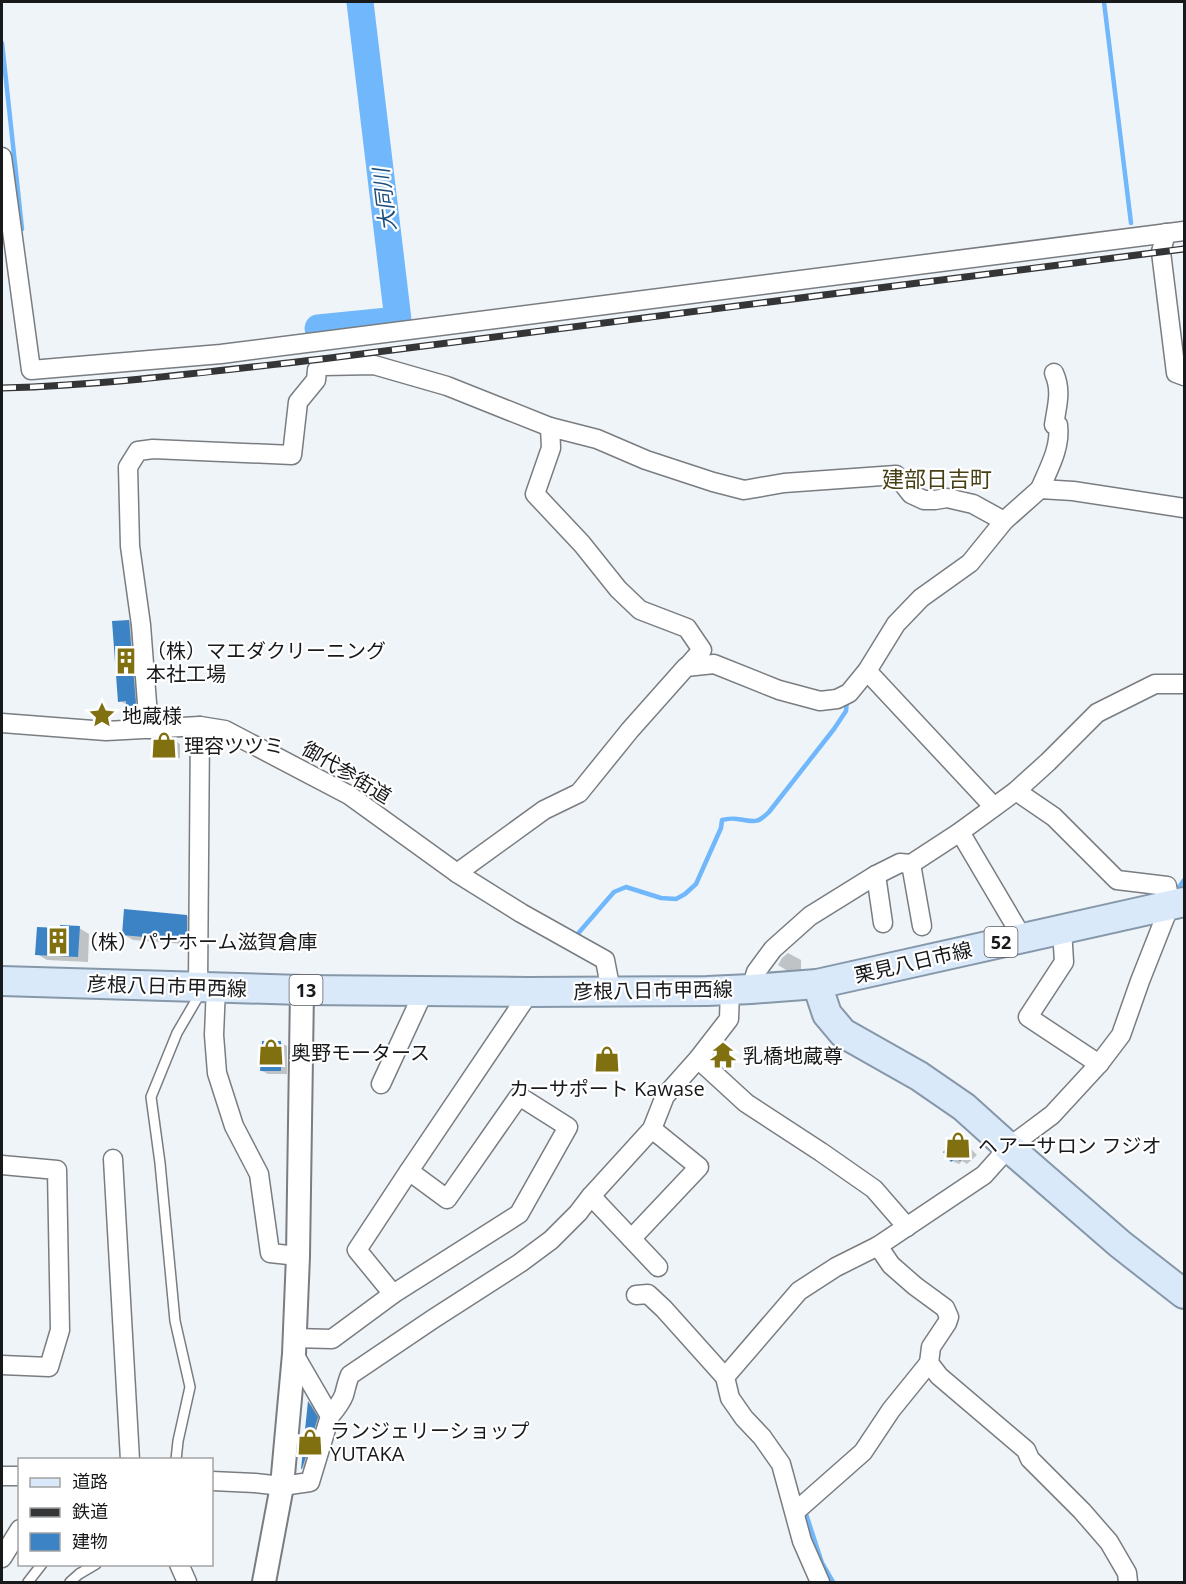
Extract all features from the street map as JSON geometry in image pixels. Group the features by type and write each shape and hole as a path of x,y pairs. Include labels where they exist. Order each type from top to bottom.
{"main road":[{"name":"栗見八日市線","path":"817,984 1177,903"},
{"name":"彦根八日市甲西線","path":"2,981 302,990 528,992 707,991 817,984"},
{"path":"817,984 826,1014 843,1033 909,1071 964,1107 1120,1244 1185,1294"}],"street":[{"path":"2,157 32,370 221,354 1185,231"},
{"path":"1166,233 1161,252 1176,373 1185,376"},
{"path":"149,729 141,625 130,546 128,467 138,451 153,449 292,455 298,402 316,380 317,370 322,366 374,365 447,386 550,427 597,439 646,460 744,490 784,483 896,475 911,494 924,500 947,498 973,504 1004,521"},
{"path":"687,667 714,664 779,690 820,701 837,699 849,693 867,671 896,624 921,598 970,563 1004,521 1040,489 1058,446 1058,425 1054,425 1059,384 1054,373"},
{"path":"457,873 544,810 579,793 630,730 702,650 687,628 640,610 618,589 582,544 536,494 550,447 550,427"},
{"path":"1040,489 1073,491 1185,508"},
{"path":"867,671 994,807"},
{"path":"213,1481 282,1486 310,1482 330,1416 344,1396 350,1375 433,1318 520,1263 551,1240 578,1213 652,1129 665,1096 729,1019 740,989 773,949 810,916 876,875 900,863 911,864 960,832 1016,791 1096,713 1155,684 1185,684"},
{"name":"御代参街道","path":"2,723 106,730 200,726 225,729 349,795 457,873 521,913 606,960 611,991"},
{"path":"200,726 207,987 217,1074 234,1126 259,1174 270,1253 298,1256"},
{"path":"725,1377 799,1291 836,1267 878,1246 984,1175 1009,1148 1052,1115 1099,1064 1121,1035 1140,981 1177,903 1167,886 1117,880 1054,817 1016,791"},
{"path":"960,832 1022,937"},
{"path":"911,864 922,926"},
{"path":"876,875 883,923"},
{"path":"1062,929 1064,962 1028,1017 1099,1064"},
{"path":"264,1582 282,1486 294,1346 298,1256 302,990"},
{"path":"381,1084 424,991"},
{"path":"393,1294 357,1250 528,992"},
{"path":"698,1059 746,1103 874,1188 907,1227"},
{"path":"294,1346 332,1339 393,1294 519,1214 568,1127 519,1096 447,1199 409,1171"},
{"path":"632,1238 699,1167 652,1129"},
{"path":"112,1159 130,1458"},
{"path":"2,1166 57,1170 60,1330 49,1367 2,1365"},
{"path":"591,1196 658,1267"},
{"path":"795,1512 863,1452 891,1410 929,1363 931,1347 949,1317 945,1308 891,1265 878,1246"},
{"path":"636,1295 648,1294 725,1377 730,1398 781,1464 802,1541 819,1582"},
{"path":"294,1346 330,1416"},
{"path":"929,1363 939,1376 1026,1450 1030,1460 1082,1511 1109,1542 1127,1573 1128,1582"},
{"path":"2,1476 18,1476"},
{"path":"2,1558 18,1532"},
{"path":"180,1566 187,1582"}],"lane":[{"path":"176,1458 190,1387 175,1321 160,1163 151,1097 177,1033 198,997 207,987"},
{"path":"28,1582 40,1566"},
{"path":"70,1582 93,1566"}],"building":[{"name":"（株）マエダクリーニング 本社工場","path":"129,620 137,716 127,717 126,701 118,702 112,621"},
{"name":"理容ツツミ","path":"175,739 174,755 154,754 155,740"},
{"path":"124,909 187,915 187,941 122,935"},
{"name":"（株）パナホーム滋賀倉庫","path":"60,925 80,926 78,957 35,955 37,927 60,928"},
{"name":"奥野モータース","path":"262,1041 281,1041 281,1071 260,1071"},
{"name":"ヘアーサロン フジオ","path":"959,1137 971,1151 960,1161 956,1158 951,1162 943,1152"},
{"path":"308,1401 318,1417 301,1469"}],"waterway":[{"name":"大同川","path":"318,328 398,320 360,2"},
{"path":"1104,2 1131,223"},
{"path":"2,43 22,229"},
{"path":"575,937 614,892 626,887 661,898 676,899 685,894 696,884 721,828 722,820 754,821 761,819 769,812 834,729 846,711 847,699"},
{"path":"1177,890 1184,880"},
{"path":"806,1514 822,1563 833,1582"}],"railway":[{"path":"2,388 122,381 322,359 1184,249"}],"place":[{"name":"（株）マエダクリーニング 本社工場","path":"126,661"},
{"name":"地蔵様","path":"102,715"},
{"name":"理容ツツミ","path":"164,745"},
{"name":"（株）パナホーム滋賀倉庫","path":"58,941"},
{"name":"奥野モータース","path":"271,1052"},
{"name":"乳橋地蔵尊","path":"723,1055"},
{"name":"カーサポート Kawase","path":"607,1059"},
{"name":"ヘアーサロン フジオ","path":"958,1145"},
{"name":"ランジェリーショップ YUTAKA","path":"310,1442"}],"district":[{"name":"建部日吉町","path":"937,478"}]}
